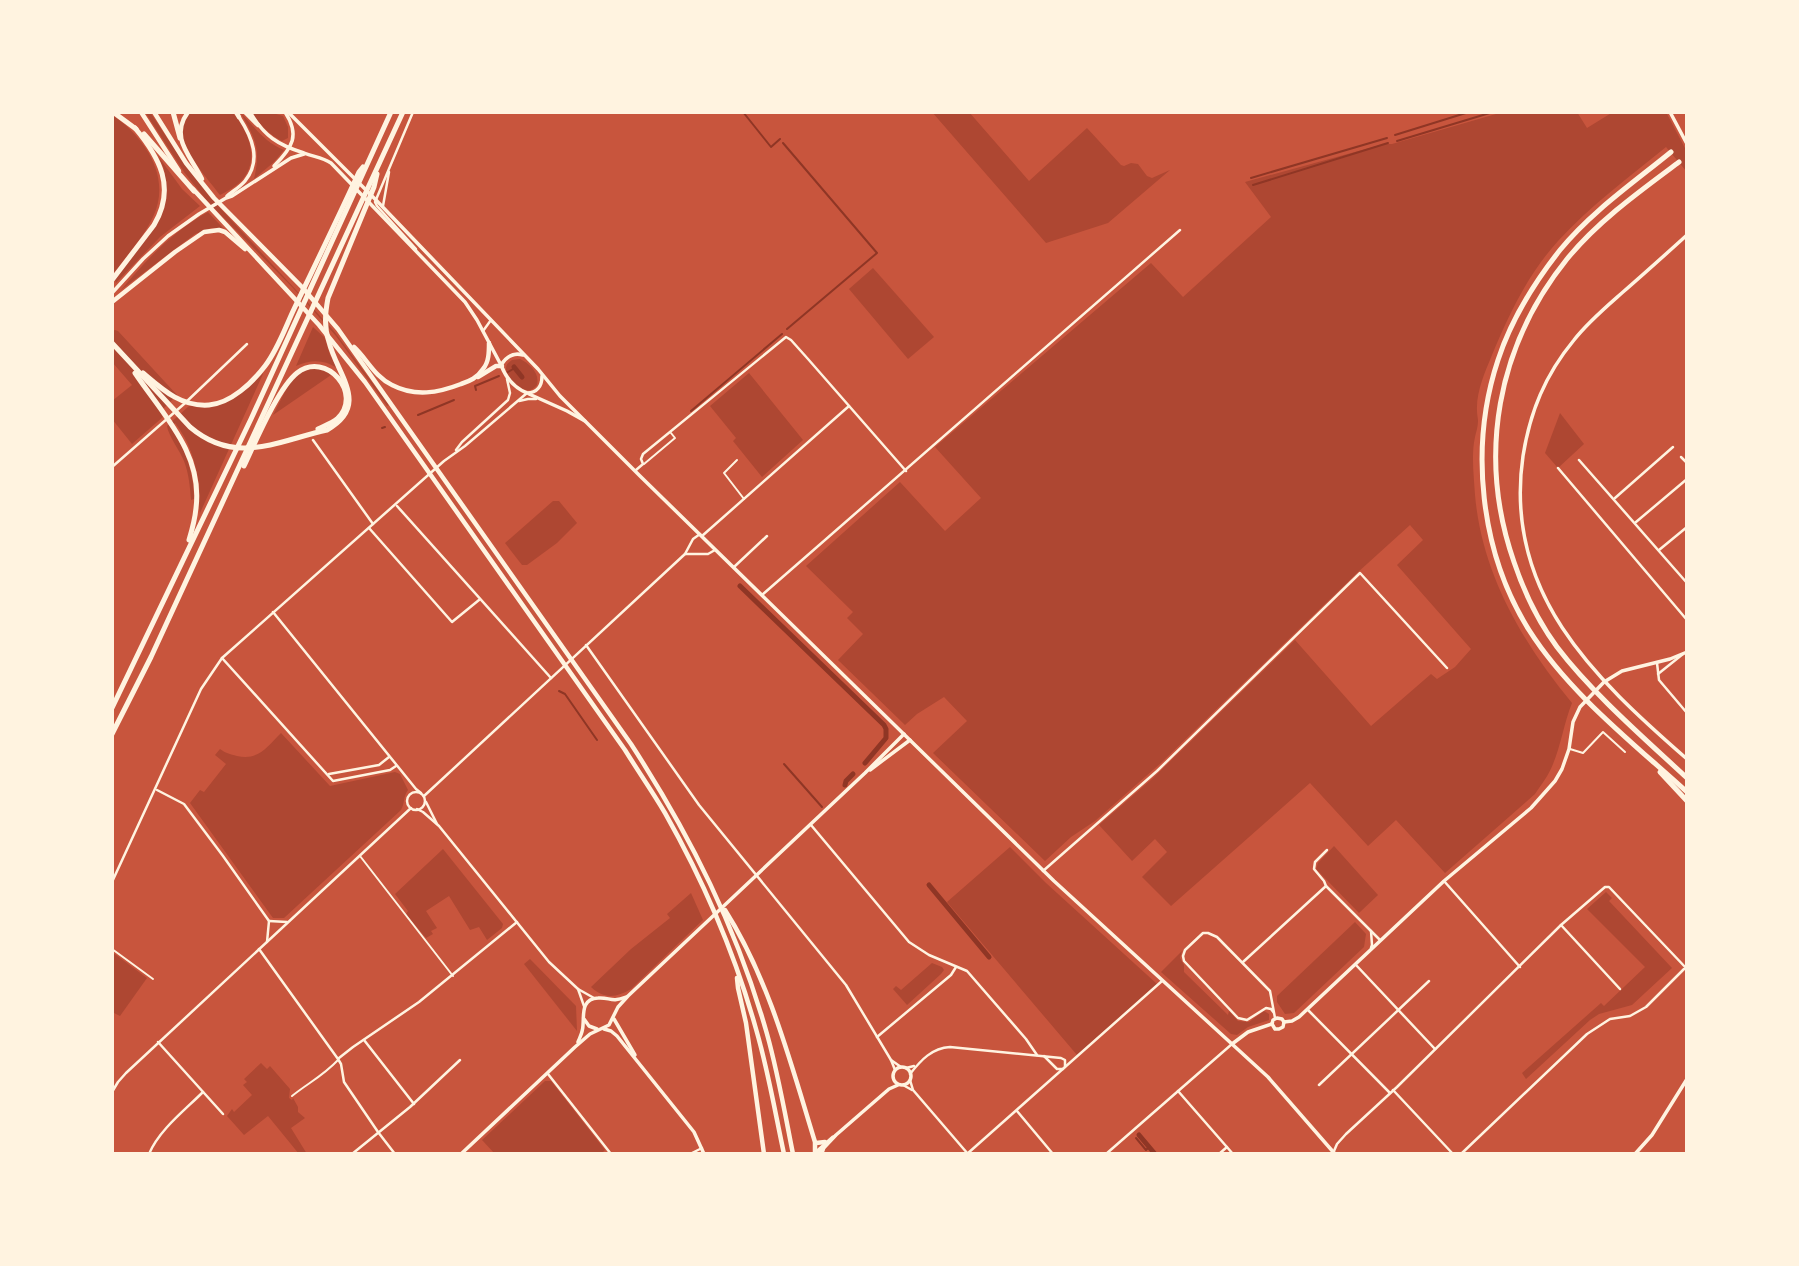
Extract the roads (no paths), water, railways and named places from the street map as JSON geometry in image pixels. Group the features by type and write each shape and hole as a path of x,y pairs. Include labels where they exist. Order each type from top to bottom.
{"highway":[{"path":"113,112 151,140 194,191 336,345 365,382 625,750 664,812 696,873 737,971 756,1029 783,1154"},
{"path":"141,112 194,191"},
{"path":"154,112 176,148 208,189 302,286 344,338 665,796 719,900 735,925 775,1017 818,1153"},
{"path":"173,112 180,138 208,189"},
{"path":"180,138 182,121 188,112"},
{"path":"248,112 258,125"},
{"path":"112,708 251,419 295,314 391,112"},
{"path":"112,734 152,657 403,112"},
{"path":"112,280 154,225 164,193 162,170 149,145 135,128"},
{"path":"1671,152 1609,203 1562,247 1525,300 1498,360 1489,394 1482,462 1488,525 1495,554 1516,607 1530,631 1580,693 1687,792"},
{"path":"112,343 190,427 219,446 258,449 327,430 339,422 348,407 349,390 329,343 325,327 326,309 332,288 374,187 382,158"},
{"path":"311,281 342,207 359,172 370,159"},
{"path":"1679,162 1614,212 1589,236 1560,268 1536,306 1520,334 1509,364 1496,432 1495,463 1502,524 1510,552 1541,624 1557,647 1590,684 1687,778"},
{"path":"112,302 204,232 225,232 253,255"},
{"path":"123,355 166,392 190,404 216,403 231,397 248,385 270,358 295,314"},
{"path":"344,338 359,351 380,377 402,390 424,393 446,390 501,366"},
{"path":"474,379 487,362 489,343"},
{"path":"123,355 174,426 190,456 196,487 196,509 186,552"},
{"path":"178,601 273,407 288,383 299,371 315,366 327,369 339,377 345,390 346,398 341,413 337,419 304,435"},
{"path":"1637,747 1687,801"},
{"path":"719,900 747,971 767,1033 793,1154"},
{"path":"737,971 764,1154"},
{"path":"815,1142 825,1143"}],"main road":[{"path":"1670,112 1687,144"},
{"path":"286,113 319,142 383,207 560,396 715,549 1043,870 1275,1083 1334,1153"},
{"path":"262,177 278,163 294,135 286,113"},
{"path":"112,293 168,236 226,198 246,180 254,161 252,142 237,114"},
{"path":"258,125 272,139 331,163 465,302 508,379 516,388 575,415 595,429"},
{"path":"226,198 292,157 307,154"},
{"path":"1687,235 1590,322 1552,371 1537,400 1526,439 1520,509 1531,564 1556,621 1600,675 1687,759"},
{"path":"501,366 511,355 525,356"},
{"path":"527,393 540,386 542,374"},
{"path":"1284,1022 1296,1020 1308,1010 1444,881 1531,808 1562,769 1569,749 1571,728 1580,707 1591,694 1611,677 1628,669 1685,653"},
{"path":"461,1154 575,1047 590,1034 608,1025 628,996 904,734"},
{"path":"865,773 910,740"},
{"path":"575,1047 581,1034 584,1007 589,1001 598,998 617,1000 628,996"},
{"path":"606,1000 612,1006 618,1027 644,1068"},
{"path":"1272,1024 1275,1016 1284,1022"},
{"path":"583,1017 588,1026 609,1030 615,1034 694,1132 704,1154"},
{"path":"1272,1024 1279,1029 1284,1022"},
{"path":"1232,1044 1248,1032 1272,1024"},
{"path":"818,1153 888,1089 910,1080 911,1074 903,1067 895,1070 888,1089"},
{"path":"893,1077 901,1085"},
{"path":"1635,1154 1651,1135 1687,1079"},
{"path":"818,1153 825,1143 836,1135"}],"street":[{"path":"413,112 376,200 377,206 419,253"},
{"path":"383,207 391,161"},
{"path":"762,594 1180,230"},
{"path":"482,331 491,320"},
{"path":"636,471 643,464 643,454 786,337 906,471"},
{"path":"112,467 247,344"},
{"path":"454,453 462,442 508,400 508,379"},
{"path":"112,882 201,689 222,658 444,461 527,393"},
{"path":"516,403 538,399"},
{"path":"423,796 685,554 693,540 744,499 849,405"},
{"path":"313,440 373,524"},
{"path":"1614,499 1673,447"},
{"path":"1681,457 1687,464"},
{"path":"1579,460 1687,583"},
{"path":"1558,468 1687,620"},
{"path":"1635,523 1687,479"},
{"path":"396,505 551,678"},
{"path":"1659,550 1687,527"},
{"path":"369,528 452,622 480,599"},
{"path":"734,567 767,536"},
{"path":"685,554 708,554 715,549"},
{"path":"1043,870 1157,771 1360,573 1447,668"},
{"path":"273,612 423,796 439,827"},
{"path":"586,645 699,805 846,985 895,1070"},
{"path":"1658,674 1685,653"},
{"path":"222,658 333,780 390,770 396,766"},
{"path":"1657,663 1659,680 1687,713"},
{"path":"328,774 379,765 389,757"},
{"path":"410,783 407,802 411,808 424,811 439,827 549,962 578,989 598,998"},
{"path":"156,789 184,804 269,921 267,942"},
{"path":"409,795 414,792 423,796"},
{"path":"417,809 424,805 423,796"},
{"path":"112,1092 126,1073 158,1042 411,808"},
{"path":"811,825 909,942 929,955 967,971 1037,1055"},
{"path":"1327,850 1313,866 1326,886 1380,940"},
{"path":"1444,881 1520,967"},
{"path":"1243,962 1326,886"},
{"path":"1334,1153 1337,1144 1561,925 1605,887 1609,887 1686,968 1646,1007 1630,1016 1610,1019 1587,1034 1461,1154"},
{"path":"269,921 287,922"},
{"path":"338,1059 453,976 517,922"},
{"path":"1561,925 1620,989"},
{"path":"1371,931 1371,949"},
{"path":"1272,1000 1253,1017 1242,1020 1184,961 1185,950 1203,933 1217,937 1270,992 1272,1000 1275,1016"},
{"path":"259,949 338,1059 344,1082 395,1154"},
{"path":"1355,964 1435,1049"},
{"path":"877,1037 951,975 956,966"},
{"path":"910,1080 914,1090 968,1154 1163,981"},
{"path":"1319,1084 1429,981"},
{"path":"578,989 584,1007"},
{"path":"1261,1009 1266,1008 1275,1016"},
{"path":"1308,1010 1453,1154"},
{"path":"364,1040 414,1104"},
{"path":"158,1042 223,1114"},
{"path":"1106,1154 1232,1044"},
{"path":"911,1074 933,1051 945,1047 1063,1058 1066,1062 1064,1068"},
{"path":"1043,1056 1058,1069 1064,1068"},
{"path":"352,1154 414,1104 460,1060"},
{"path":"891,1060 903,1067 917,1065"},
{"path":"547,1073 611,1154"},
{"path":"901,1085 914,1090"},
{"path":"1178,1091 1233,1154"},
{"path":"149,1154 153,1144 203,1092"},
{"path":"1016,1111 1054,1154"},
{"path":"1219,1154 1227,1147"},
{"path":"690,1154 702,1148"}],"lane":[{"path":"643,464 676,438 671,432"},
{"path":"657,442 663,449"},
{"path":"737,460 724,472 744,499"},
{"path":"1569,749 1583,753 1603,733 1625,752"},
{"path":"360,855 453,976"},
{"path":"112,949 153,979"},
{"path":"292,1096 317,1080 338,1059"}],"waterway":[{"path":"743,112 771,147 780,139"},
{"path":"1395,135 1469,112"},
{"path":"1397,141 1493,112"},
{"path":"1251,178 1387,138"},
{"path":"783,143 877,253 787,329"},
{"path":"1253,185 1388,143"},
{"path":"691,411 782,334"},
{"path":"514,367 522,377"},
{"path":"508,372 515,368"},
{"path":"476,390 475,386 499,376"},
{"path":"418,415 454,400"},
{"path":"740,586 884,725 886,738 865,763"},
{"path":"559,691 565,694 597,740"},
{"path":"784,764 822,807"},
{"path":"845,785 853,774"},
{"path":"929,885 989,957"},
{"path":"1139,1135 1155,1154"},
{"path":"1136,1138 1146,1150 1149,1147"}]}
